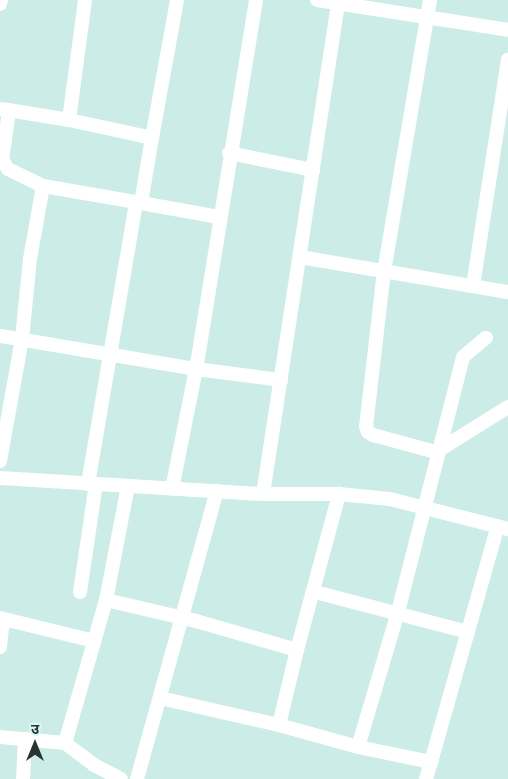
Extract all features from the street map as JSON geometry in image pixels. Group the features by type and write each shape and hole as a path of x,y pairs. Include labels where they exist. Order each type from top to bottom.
{"street":[{"path":"0,4 1,0"},
{"path":"69,120 85,0"},
{"path":"80,592 92,484 112,354 138,203 177,0"},
{"path":"172,489 196,369 229,153 256,0"},
{"path":"317,0 339,1 508,30"},
{"path":"430,0 384,271 368,432 436,452 508,407"},
{"path":"263,494 339,1"},
{"path":"472,286 508,60"},
{"path":"152,138 69,120 5,110 2,160 16,173 43,186 219,217"},
{"path":"229,153 313,170"},
{"path":"0,171 16,173"},
{"path":"0,461 22,339 30,258 43,186"},
{"path":"300,257 508,292"},
{"path":"0,336 196,369 281,380"},
{"path":"358,747 398,612 436,452 463,357 486,338"},
{"path":"0,478 263,494 340,494 424,507 503,528 468,632 426,779"},
{"path":"65,743 106,600 128,486"},
{"path":"137,779 217,491"},
{"path":"279,725 297,650 315,592 340,494"},
{"path":"315,592 398,612 468,632"},
{"path":"106,600 182,618 297,650"},
{"path":"0,647 2,619 94,641"},
{"path":"160,698 279,725 358,747 431,762"},
{"path":"0,737 65,743 94,766 116,778"},
{"path":"23,779 25,739"}]}
